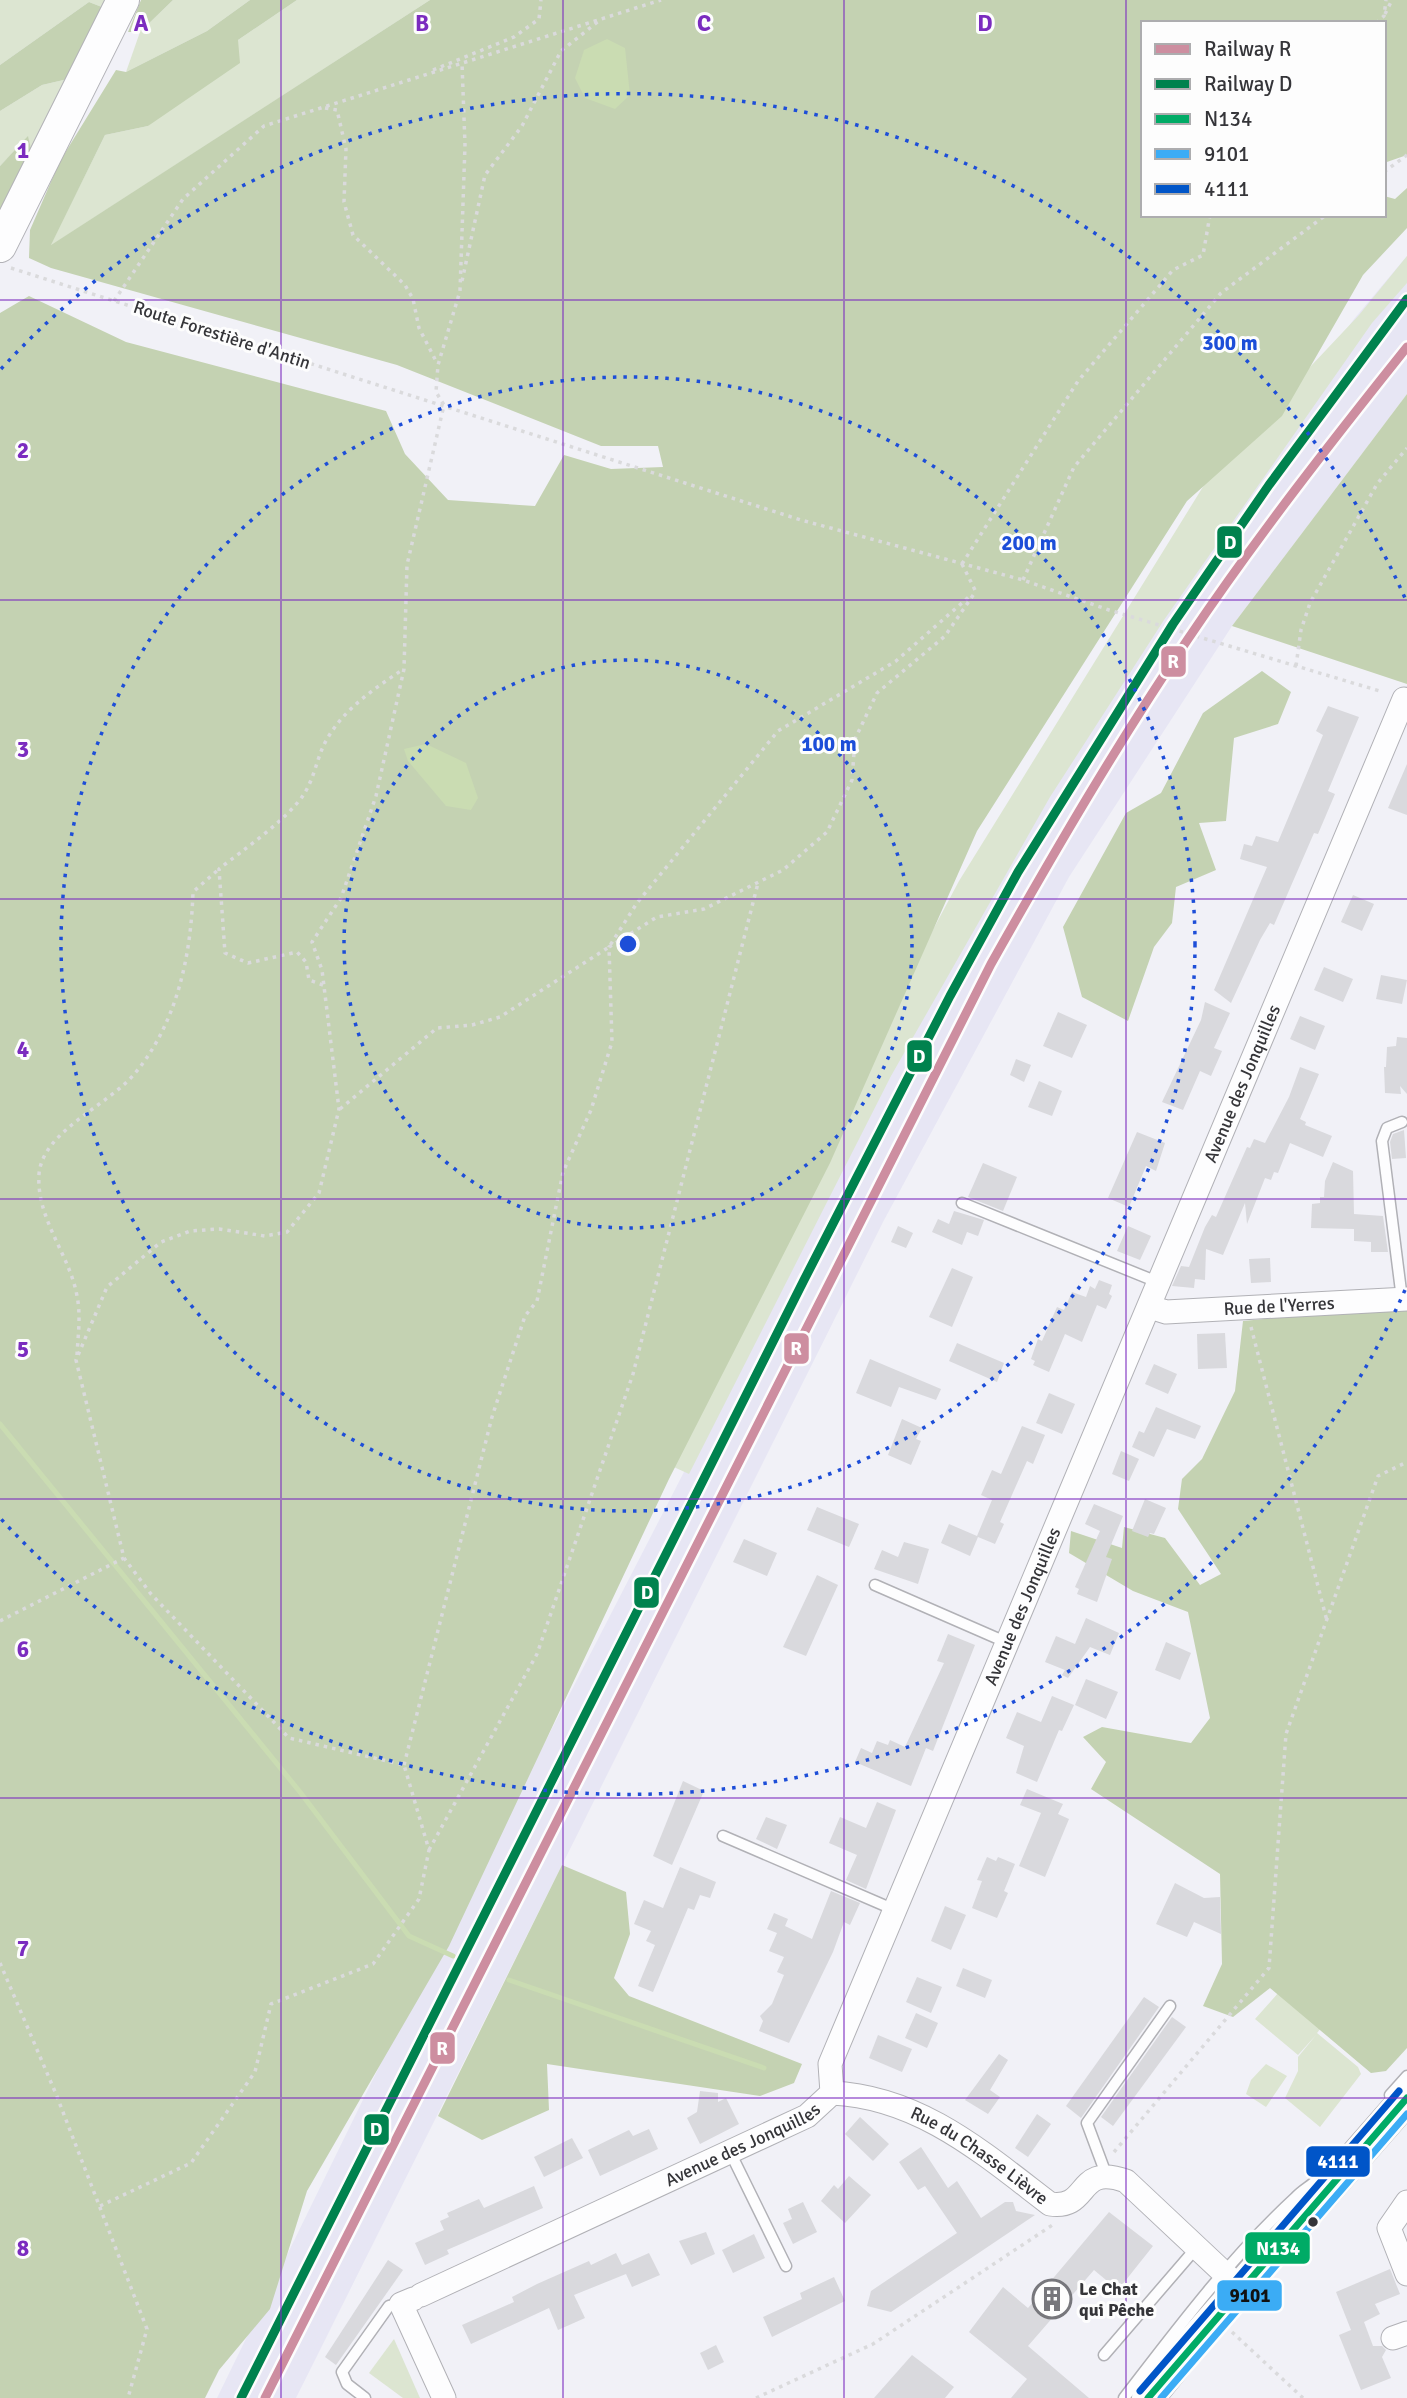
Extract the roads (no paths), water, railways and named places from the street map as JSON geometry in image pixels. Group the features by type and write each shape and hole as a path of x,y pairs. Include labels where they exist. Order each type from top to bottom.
{"main road":[{"path":"0,246 123,0"},
{"path":"1148,2398 1215,2316 1232,2281 1407,2098"}],"street":[{"name":"Avenue des Jonquilles","path":"412,2299 807,2116 832,2093 830,2064 1160,1283 1398,697"},
{"name":"Rue de l'Yerres","path":"1150,1307 1166,1312 1404,1299"},
{"name":"Rue du Chasse Lièvre","path":"832,2093 866,2095 903,2107 948,2129 1050,2204 1062,2206 1076,2198 1094,2177 1105,2170"},
{"path":"1105,2170 1126,2181 1232,2281"},
{"path":"1407,2202 1389,2228 1407,2274"},
{"path":"412,2299 444,2398"}],"lane":[{"path":"1402,1122 1387,1128 1382,1141 1404,1299"},
{"path":"962,1203 1160,1283"},
{"path":"875,1585 1008,1643"},
{"path":"723,1836 895,1910"},
{"path":"1105,2170 1087,2123 1170,2007"},
{"path":"1124,2398 1179,2326 1232,2281 1295,2197 1314,2183 1407,2076"},
{"path":"730,2152 786,2266"},
{"path":"1104,2356 1197,2247"},
{"path":"365,2398 347,2384 342,2372 389,2306 412,2299"}],"waterway":[{"path":"0,1424 300,1792 409,1936 453,1956"},
{"path":"509,1980 764,2068"}],"rail line":[{"name":"D","path":"241,2398 804,1280 950,996 1018,872 1173,624 1269,485 1407,299"},
{"name":"R","path":"265,2398 991,964 1086,800 1188,639 1294,491 1407,347"}],"place":[{"name":"Le Chat qui Pêche","path":"1052,2299"}]}
